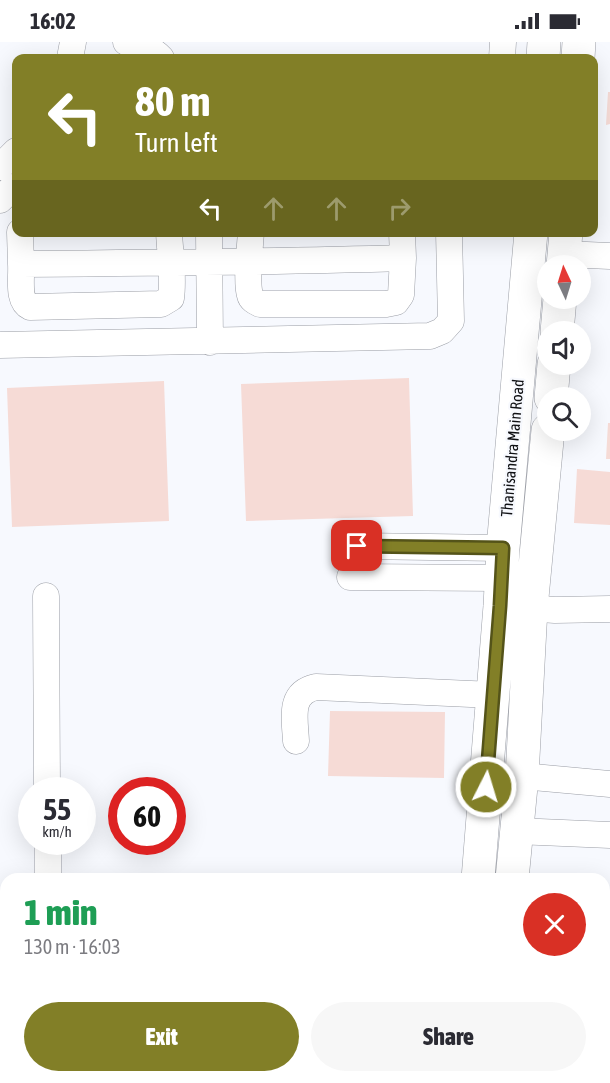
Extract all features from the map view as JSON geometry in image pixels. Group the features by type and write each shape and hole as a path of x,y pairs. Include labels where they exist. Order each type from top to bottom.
{"main road":[{"name":"Thanisandra Main Road","path":"478,873 493,695 509,585 531,237"},
{"name":"Thanisandra Main Road","path":"513,873 522,776 509,585 545,441"}],"street":[{"path":"126,42 141,45 158,54"},
{"path":"20,237 22,300 30,307 161,304 171,298 170,237"},
{"path":"210,237 216,262"},
{"path":"216,342 216,262 220,237"},
{"path":"251,237 250,296 260,304 386,304 396,302 401,295 402,237"},
{"path":"0,345 430,336 442,331 451,321 449,237"},
{"path":"564,251 610,256"},
{"path":"21,264 402,258"},
{"path":"357,546 509,585 555,610 610,609"},
{"path":"350,577 509,585"},
{"path":"46,596 47,777"},
{"path":"296,741 295,707 298,697 305,690 316,687 493,695"},
{"path":"522,776 610,784"},
{"path":"516,831 610,835"},
{"path":"48,855 48,873"}],"building":[{"path":"608,92 610,92 610,124 606,125"},
{"path":"409,378 413,516 246,521 241,384"},
{"path":"164,381 169,521 12,527 7,388"},
{"path":"608,423 610,423 610,459 606,459"},
{"path":"577,469 610,472 610,525 574,523"},
{"path":"330,711 445,712 444,778 328,776"}],"route":[{"path":"357,546 503,548 486,787"}]}
